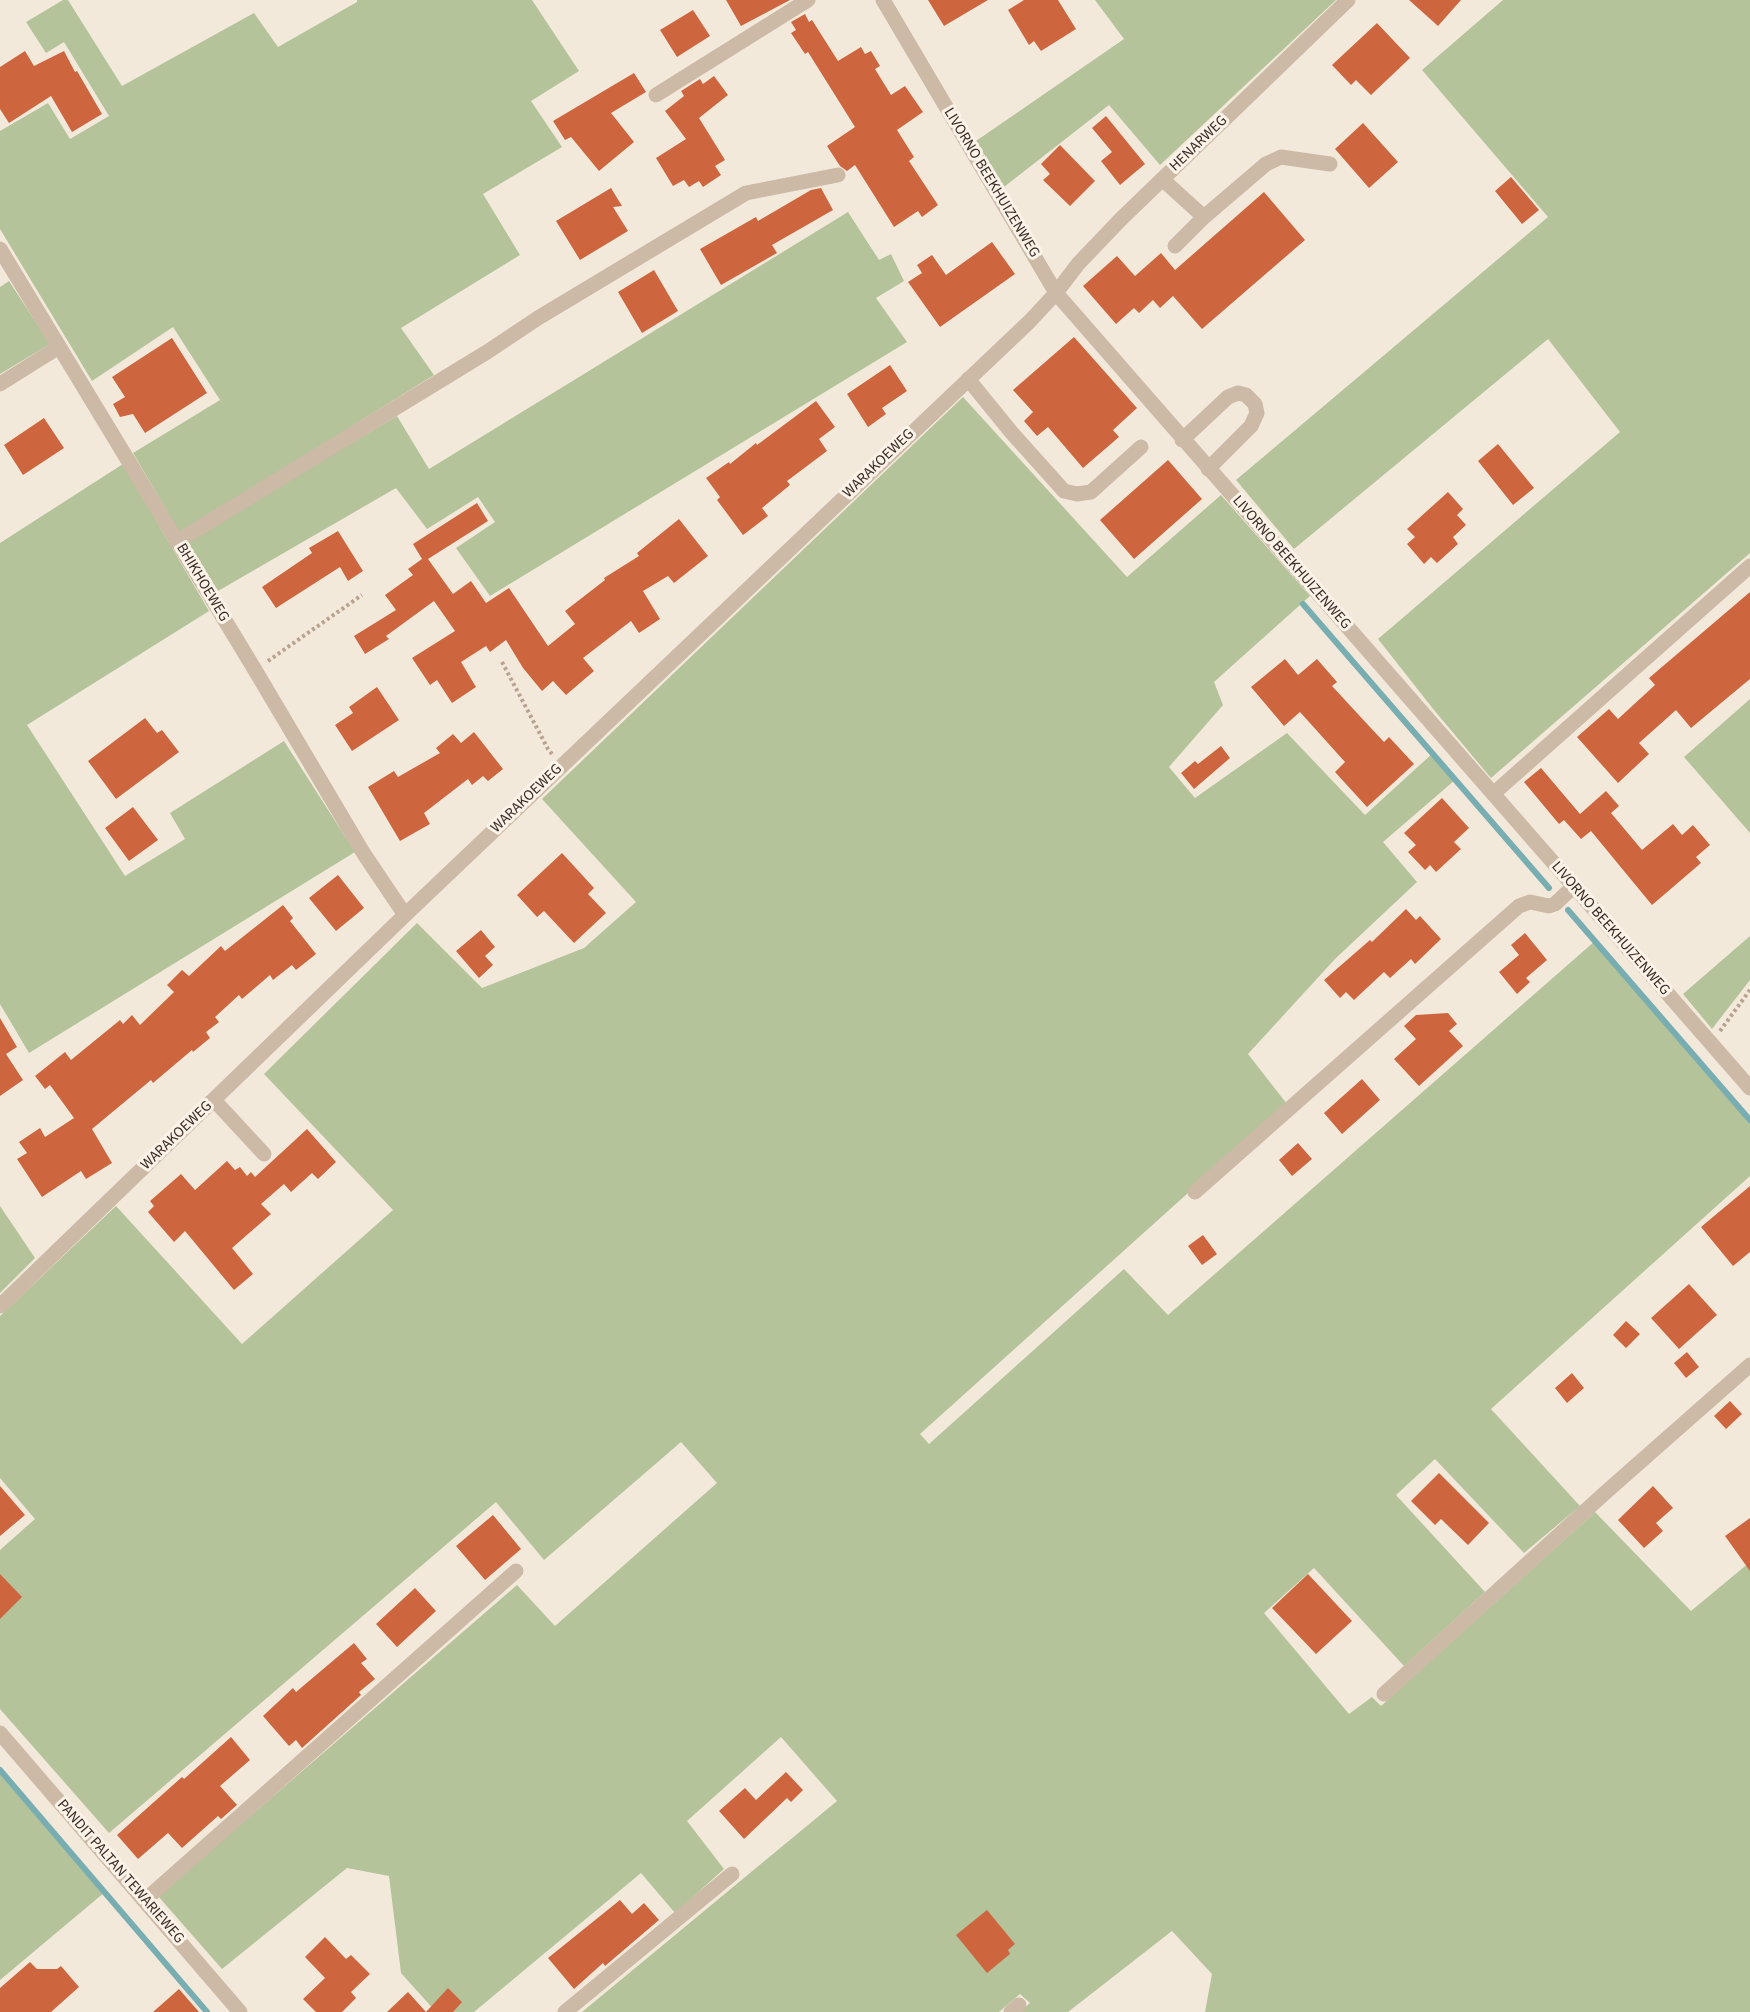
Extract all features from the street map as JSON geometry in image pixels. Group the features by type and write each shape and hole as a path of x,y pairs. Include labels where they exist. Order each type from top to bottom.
{"street":[{"path":"656,95 808,0"},
{"name":"LIVORNO BEEKHUIZENWEG","path":"883,0 1056,293 1750,1089"},
{"name":"HENARWEG","path":"1056,293 1078,264 1121,219 1348,0"},
{"path":"1175,246 1204,217 1266,164 1281,157 1330,164"},
{"path":"176,542 487,352 538,318 746,193 838,175"},
{"path":"1162,179 1204,217"},
{"name":"BHIKHOEWEG","path":"0,249 255,670 364,855 405,915"},
{"name":"WARAKOEWEG","path":"0,1306 1056,293"},
{"path":"0,384 59,347"},
{"path":"968,379 1064,491 1077,494 1091,492 1141,447"},
{"path":"1182,440 1228,397 1238,393 1246,395 1255,404 1257,412 1251,426 1208,469"},
{"path":"1493,794 1750,566"},
{"path":"1195,1192 1519,906 1530,902 1549,906 1555,904 1573,887"},
{"path":"214,1100 264,1154"},
{"path":"1384,1694 1606,1492 1750,1365"},
{"path":"145,1900 516,1571"},
{"name":"PANDIT PALTAN TEWARIEWEG","path":"0,1732 240,2012"},
{"path":"565,2012 732,1874"}],"path":[{"path":"255,670 362,595"},
{"path":"502,662 548,749 563,765"},
{"path":"1711,1044 1750,990"}],"green space":[{"path":"63,0 68,0 122,86 254,13 278,47 357,0 532,0 579,71 531,101 562,147 483,194 520,255 401,328 434,375 180,533 133,453 220,400 173,327 92,381 0,229 0,131 48,103 70,139 109,116 64,42 46,53 26,22"},
{"path":"1095,0 1336,0 1160,165 1109,105 1004,187 976,141 1124,39"},
{"path":"1503,0 1750,0 1750,553 1491,778 1378,639 1620,432 1548,339 1294,549 1236,480 1548,217 1422,70"},
{"path":"848,212 879,260 891,254 904,281 876,298 907,342 490,596 456,548 495,522 478,497 427,529 396,488 218,591 187,541 397,416 429,469"},
{"path":"9,281 50,344 0,374 0,287"},
{"path":"963,397 1127,577 1221,495 1310,596 1214,682 1223,705 1169,767 1195,798 1287,733 1365,815 1433,753 1455,780 1383,842 1417,882 1335,959 1248,1054 1287,1104 920,1434 929,1444 1124,1269 1168,1315 1595,941 1750,1120 1750,1176 1491,1409 1580,1506 1524,1553 1435,1459 1396,1495 1485,1592 1404,1666 1314,1568 1264,1613 1349,1714 1372,1697 1381,1706 1595,1512 1691,1611 1750,1562 1750,2012 1205,2012 1212,1974 1172,1931 1068,2012 1020,2012 1030,2003 1020,1994 999,2012 582,2012 837,1801 781,1737 687,1821 724,1869 675,1913 641,1873 474,2012 436,2012 401,1973 389,1876 347,1868 222,1969 158,1896 517,1585 555,1626 717,1483 681,1442 544,1560 496,1502 109,1833 0,1709 0,1550 35,1519 0,1478 0,1316 116,1206 242,1344 393,1210 264,1074 417,923 482,988 584,948 636,902 542,799"},
{"path":"123,464 209,611 27,725 125,876 185,839 170,813 284,741 355,852 29,1053 0,1004 0,543"},
{"path":"1750,699 1750,833 1684,757"},
{"path":"1750,936 1750,980 1712,1029 1683,994"},
{"path":"0,1206 35,1258 0,1293"},
{"path":"0,1770 105,1892 0,1980"}],"building":[{"path":"726,0 790,0 741,26"},
{"path":"928,0 988,0 944,26"},
{"path":"1024,0 1058,0 1076,29 1041,51 1034,41 1029,45 1008,10"},
{"path":"1409,0 1461,0 1438,26"},
{"path":"693,10 710,36 677,57 660,30"},
{"path":"805,14 809,22 812,20 838,61 861,47 865,54 871,51 880,66 875,69 891,95 905,86 923,112 897,130 914,157 909,161 938,205 922,217 918,211 894,227 855,165 847,171 840,166 827,146 855,127 808,52 805,54 791,33 796,30 791,22"},
{"path":"1377,23 1410,58 1371,95 1356,80 1351,85 1332,65"},
{"path":"25,51 34,66 64,51 102,114 72,132 51,96 9,123 0,109 0,67"},
{"path":"634,73 646,92 611,113 634,142 599,171 571,137 565,140 553,121"},
{"path":"714,76 728,95 699,118 725,160 715,166 721,175 703,187 699,181 689,187 684,180 673,186 656,158 686,139 665,111 684,96 681,91 700,79 703,84"},
{"path":"1106,116 1145,164 1120,185 1101,161 1112,152 1092,128"},
{"path":"1363,123 1398,162 1369,188 1335,149"},
{"path":"1060,145 1095,181 1070,206 1043,180 1050,174 1041,164"},
{"path":"1511,177 1539,210 1522,224 1495,191"},
{"path":"611,188 622,206 613,207 628,231 580,260 556,221"},
{"path":"821,188 833,210 772,245 777,253 721,285 700,249 756,217 758,221 811,190"},
{"path":"1264,192 1305,240 1202,329 1173,296 1160,308 1153,300 1139,313 1134,308 1116,324 1083,286 1117,256 1135,276 1161,253 1175,270"},
{"path":"992,242 1015,274 940,327 908,282 922,273 917,265 932,255 946,275"},
{"path":"654,270 678,311 642,333 618,292"},
{"path":"1074,337 1137,408 1113,430 1119,437 1083,468 1048,427 1037,436 1024,421 1033,412 1013,390"},
{"path":"172,338 207,393 145,433 133,414 120,417 113,404 125,397 112,377"},
{"path":"890,365 907,391 882,408 886,414 868,427 847,394"},
{"path":"816,401 835,427 819,439 827,451 787,481 790,485 762,508 768,516 743,535 717,500 720,497 706,478 729,462 730,464"},
{"path":"44,418 64,448 23,475 4,445"},
{"path":"1498,444 1534,488 1513,505 1478,461"},
{"path":"1168,460 1202,499 1134,559 1100,520"},
{"path":"1448,492 1463,509 1457,515 1466,525 1453,537 1458,544 1437,563 1431,557 1424,564 1407,544 1415,537 1407,529"},
{"path":"477,503 488,521 428,559 453,594 471,581 486,603 509,588 548,646 575,624 565,611 605,580 604,578 639,556 637,553 679,519 708,556 674,583 668,576 643,591 660,619 639,633 631,621 583,658 594,671 566,695 553,681 542,691 523,668 506,640 490,652 486,646 461,662 476,687 452,703 437,680 430,685 412,658 455,631 434,601 386,636 389,639 365,654 354,636 396,610 385,595 413,575 408,569 422,559 413,544"},
{"path":"338,531 363,571 348,581 340,567 276,608 262,587 312,553 309,548"},
{"path":"1750,592 1750,679 1691,728 1676,710 1639,743 1649,754 1618,783 1577,737 1609,709 1618,719 1655,685 1649,678"},
{"path":"1285,659 1298,675 1317,659 1337,682 1332,686 1384,742 1389,737 1414,764 1367,807 1335,772 1345,762 1300,712 1284,726 1251,687"},
{"path":"377,687 399,720 352,751 335,725 353,713 349,707"},
{"path":"145,718 157,733 162,730 179,752 116,799 88,761"},
{"path":"474,732 503,769 488,781 483,776 472,785 468,779 424,813 430,824 400,841 368,787 394,771 398,777 440,753 436,748 453,734 461,743"},
{"path":"1221,746 1230,758 1194,789 1181,773 1195,761 1198,764"},
{"path":"1541,768 1580,814 1606,791 1619,806 1611,813 1642,850 1673,824 1682,835 1693,825 1710,845 1696,857 1701,863 1652,905 1591,831 1581,839 1564,820 1559,824 1524,782"},
{"path":"1442,798 1469,828 1454,842 1461,849 1436,872 1430,865 1425,870 1408,852 1416,845 1404,833"},
{"path":"133,807 158,840 129,861 105,828"},
{"path":"562,853 594,888 588,894 606,913 574,943 544,911 537,917 517,895"},
{"path":"338,875 364,908 336,931 309,898"},
{"path":"283,905 293,918 290,921 316,954 296,970 292,965 273,980 270,975 242,999 239,995 215,1017 219,1022 206,1032 210,1038 153,1083 151,1080 92,1129 112,1163 86,1179 81,1171 42,1197 17,1159 27,1153 19,1142 40,1128 45,1137 74,1118 50,1085 45,1089 35,1076 65,1052 71,1060 120,1020 123,1024 132,1015 140,1025 174,992 167,985 182,970 189,976 221,946 225,951"},
{"path":"1406,909 1416,920 1420,916 1441,939 1415,964 1411,959 1390,978 1384,972 1354,1000 1346,992 1340,998 1324,980 1370,940 1372,942"},
{"path":"481,930 495,947 485,956 493,965 479,978 456,951"},
{"path":"1525,933 1547,960 1526,978 1530,982 1517,994 1499,972 1519,955 1511,945"},
{"path":"1448,1013 1457,1024 1449,1031 1463,1046 1419,1086 1394,1059 1416,1039 1404,1026 1416,1015"},
{"path":"0,1018 17,1047 6,1054 23,1080 0,1096"},
{"path":"1362,1079 1380,1100 1342,1134 1324,1113"},
{"path":"307,1129 336,1162 318,1179 312,1173 291,1192 284,1184 261,1204 271,1214 232,1248 253,1274 234,1290 185,1231 174,1242 148,1212 154,1206 150,1201 181,1174 195,1190 227,1161 235,1170 240,1167 247,1176 251,1172 255,1177"},
{"path":"1298,1143 1312,1159 1292,1176 1279,1160"},
{"path":"1750,1186 1750,1252 1733,1266 1701,1227"},
{"path":"1203,1235 1217,1254 1202,1265 1188,1246"},
{"path":"1689,1284 1717,1315 1679,1349 1651,1318"},
{"path":"1626,1321 1640,1334 1626,1348 1613,1335"},
{"path":"1687,1352 1699,1367 1686,1378 1674,1363"},
{"path":"1572,1373 1584,1388 1567,1403 1555,1388"},
{"path":"1730,1401 1742,1414 1726,1429 1714,1416"},
{"path":"1439,1473 1489,1523 1468,1545 1441,1519 1435,1525 1411,1501"},
{"path":"0,1486 25,1515 0,1536"},
{"path":"1653,1486 1673,1508 1656,1523 1663,1531 1644,1548 1618,1520"},
{"path":"493,1515 521,1549 485,1580 456,1546"},
{"path":"1750,1518 1750,1571 1725,1536"},
{"path":"0,1574 22,1597 0,1619"},
{"path":"1308,1574 1352,1621 1316,1654 1272,1608"},
{"path":"415,1588 436,1611 397,1647 376,1624"},
{"path":"354,1643 367,1659 361,1663 375,1679 359,1692 361,1695 302,1748 296,1740 289,1746 263,1716 293,1688 296,1692"},
{"path":"231,1737 250,1760 220,1786 237,1805 221,1819 218,1816 182,1848 168,1833 138,1859 117,1835"},
{"path":"786,1772 803,1790 791,1802 787,1798 744,1839 719,1811 745,1788 756,1800"},
{"path":"620,1900 632,1914 644,1903 659,1920 605,1966 603,1963 574,1989 548,1958"},
{"path":"987,1910 1015,1944 1008,1950 1010,1954 987,1973 956,1935"},
{"path":"325,1937 346,1959 351,1955 370,1974 351,1992 356,1998 342,2012 316,2012 303,1999 325,1978 305,1957"},
{"path":"30,1962 37,1969 57,1969 61,1966 79,1987 51,2012 0,2012 0,1988"},
{"path":"448,1988 462,2002 453,2012 426,2012"},
{"path":"179,1989 199,2012 153,2012"},
{"path":"408,1992 426,2012 387,2012"}],"waterway":[{"path":"1303,604 1549,888"},
{"path":"1568,910 1750,1120"},
{"path":"0,1770 207,2012"}]}
